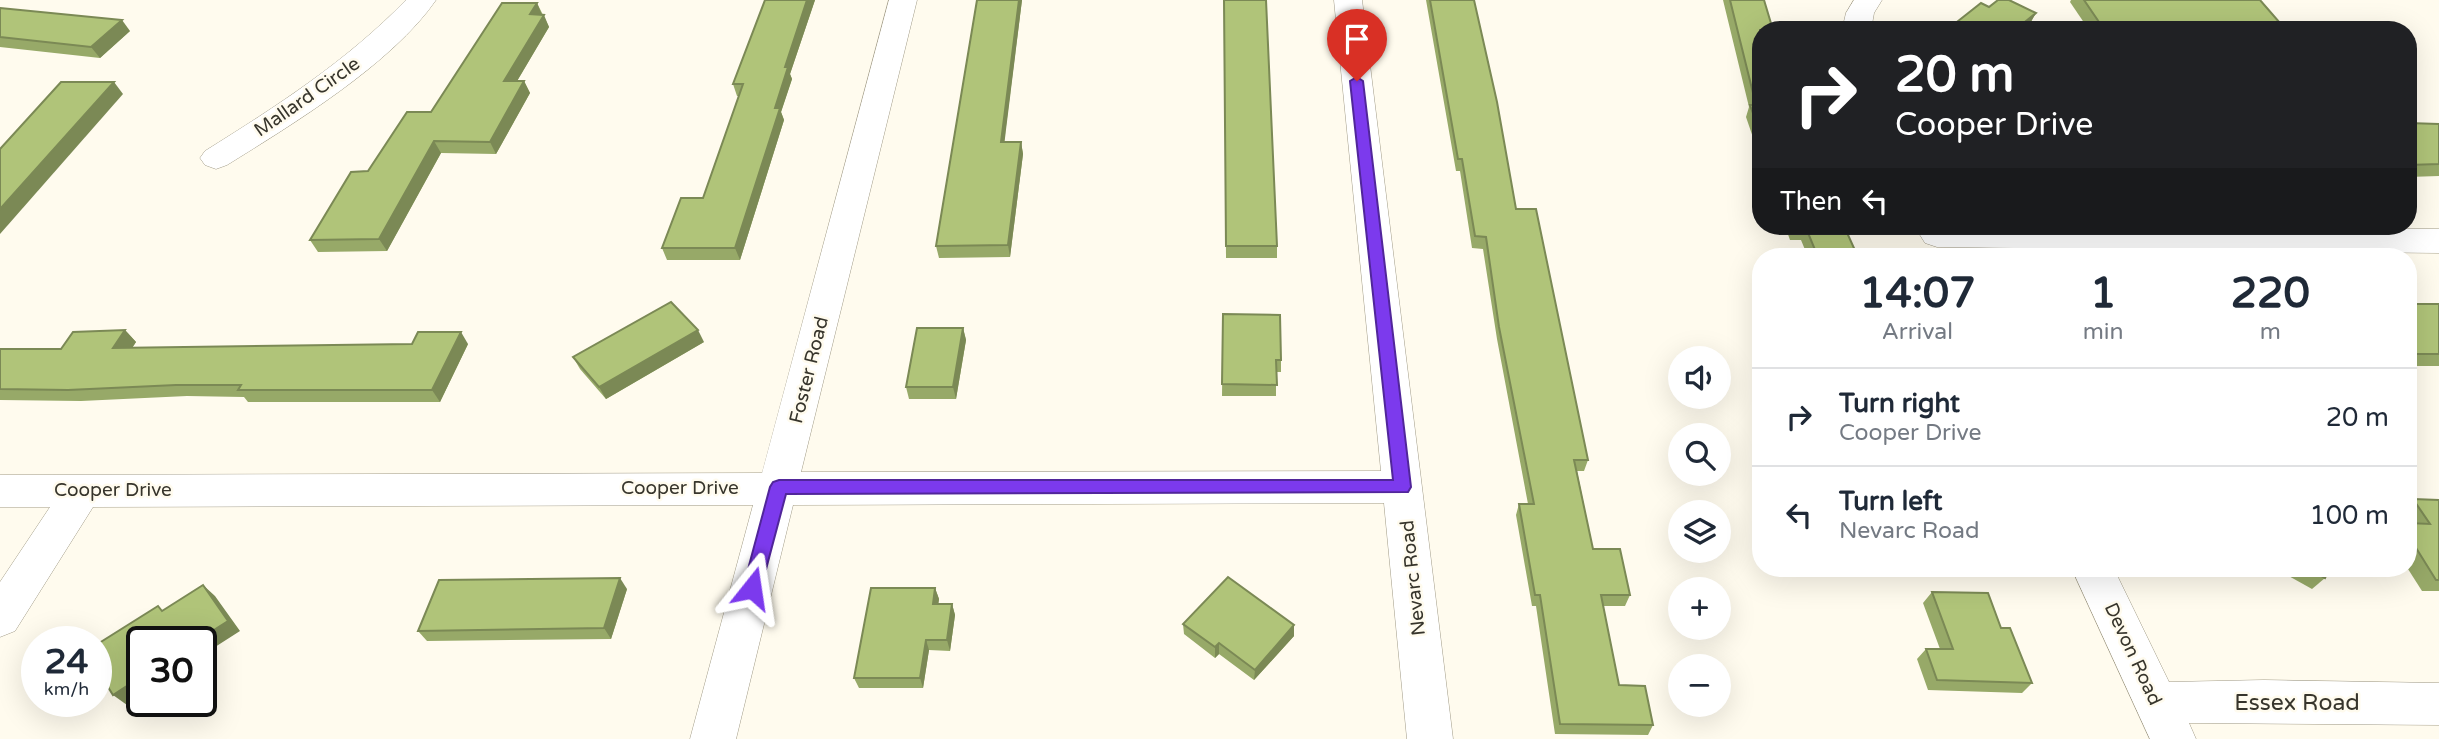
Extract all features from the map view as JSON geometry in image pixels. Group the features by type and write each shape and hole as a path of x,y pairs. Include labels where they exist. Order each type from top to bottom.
{"street":[{"name":"Mallard Circle","path":"216,158 338,79 376,47 422,0"},
{"name":"Foster Road","path":"713,739 903,0"},
{"name":"Nevarc Road","path":"1348,0 1430,739"},
{"path":"1858,21 1868,0"},
{"path":"1939,239 2439,241"},
{"name":"Cooper Drive","path":"0,491 1402,487"},
{"path":"0,618 82,491"},
{"name":"Devon Road","path":"2097,577 2164,721"},
{"name":"Essex Road","path":"2164,721 2264,701 2439,704"}],"building":[{"path":"765,0 807,0 785,67 788,67 775,108 780,108 735,248 662,248 681,198 703,198 743,84 733,84"},
{"path":"977,0 1019,0 1001,142 1021,142 1008,245 936,246"},
{"path":"1224,0 1266,0 1277,246 1226,246"},
{"path":"1430,0 1474,0 1497,102 1516,209 1536,209 1588,460 1574,460 1593,549 1620,549 1630,595 1601,595 1619,685 1645,686 1653,725 1560,724 1540,595 1535,595 1519,504 1534,504 1499,327 1486,237 1475,236 1462,159 1458,159"},
{"path":"1730,0 1764,0 1770,21 1752,21 1752,89"},
{"path":"1998,0 2009,0 2036,13 2026,21 1958,21 1981,3 1989,7"},
{"path":"2084,0 2260,0 2278,21 2098,21"},
{"path":"502,3 537,3 530,14 544,15 504,81 524,81 490,142 434,141 379,239 310,240 351,172 368,171 407,112 431,112"},
{"path":"0,8 122,20 91,47 0,37"},
{"path":"61,82 114,82 0,209 0,149"},
{"path":"2417,123 2439,124 2439,164 2417,165"},
{"path":"1809,235 1848,235 1854,248 1814,248"},
{"path":"671,302 698,330 599,387 573,357"},
{"path":"2417,304 2439,304 2439,354 2417,354"},
{"path":"1223,314 1280,315 1281,360 1276,360 1277,385 1222,384"},
{"path":"917,328 963,328 953,387 906,387"},
{"path":"125,330 113,348 412,344 418,332 461,332 432,390 238,390 241,385 68,390 0,389 0,349 61,349 73,332"},
{"path":"2417,499 2439,500 2439,580 2436,580 2417,549 2417,523 2430,524 2417,505"},
{"path":"1228,577 1294,625 1255,670 1219,643 1215,647 1183,624"},
{"path":"620,578 604,628 418,631 439,580"},
{"path":"203,585 228,621 217,628 126,626 158,606 162,611"},
{"path":"871,588 935,588 933,604 952,604 947,640 926,640 920,678 854,678"},
{"path":"1932,592 1988,593 2001,628 2010,628 2032,683 1937,680 1926,649 1953,649"},
{"path":"126,626 126,686 113,695 112,693 112,635"}],"route":[{"path":"752,588 779,487 1402,487 1357,81"}]}
